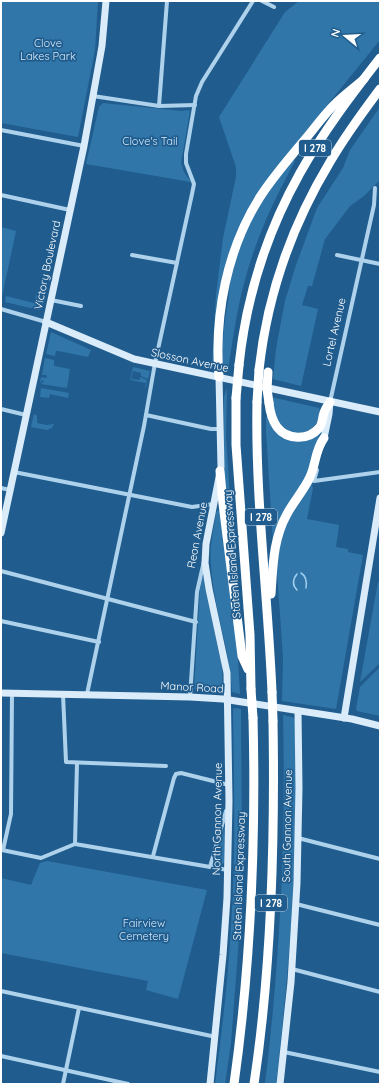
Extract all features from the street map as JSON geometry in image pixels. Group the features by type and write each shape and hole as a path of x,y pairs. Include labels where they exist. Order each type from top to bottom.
{"highway":[{"name":"Staten Island Expressway","path":"234,1084 246,964 251,889 254,802 250,635 236,436 236,398 243,335 262,258 296,181 315,148 380,58"},
{"path":"219,377 218,339 221,309 227,275 234,252 246,223 259,199 276,175 336,103 364,79"},
{"name":"I 278","path":"254,1084 264,1001 270,914 274,796 273,721 269,633 257,463 257,402 264,371 264,339 280,274 305,208 320,178 340,146 380,89"},
{"path":"264,371 273,420 278,428 288,435 299,437 309,435 319,428 324,413 330,402"},
{"path":"269,633 273,561 278,535 288,512 308,480 318,447 324,438"},
{"path":"220,471 242,656 251,674"}],"main road":[{"name":"Victory Boulevard","path":"1,533 84,146 102,46 106,1"},
{"name":"Slosson Avenue","path":"46,322 134,359 380,412"},
{"name":"Reon Avenue","path":"205,555 220,471 219,377"},
{"name":"Lortel Avenue","path":"324,438 330,402"},
{"path":"344,718 377,532 380,498"},
{"name":"North Gannon Avenue","path":"205,555 207,579 226,667 229,786 228,870 223,955 216,1037 210,1084"},
{"name":"Manor Road","path":"1,693 190,697 228,700 344,718 380,726"},
{"name":"South Gannon Avenue","path":"280,1084 292,969 296,904 298,838 298,711"}],"street":[{"path":"159,106 168,1"},
{"path":"87,694 130,495 194,184 186,163 186,154 196,96 200,85 254,1"},
{"path":"262,1 274,7"},
{"path":"93,96 159,106 195,105"},
{"path":"1,130 84,146"},
{"name":"Lortel Avenue","path":"330,402 374,205 375,188"},
{"path":"1,195 70,210"},
{"path":"132,255 177,263"},
{"path":"336,255 380,264"},
{"path":"51,300 81,306"},
{"name":"Slosson Avenue","path":"1,309 46,322"},
{"path":"1,409 26,415"},
{"path":"146,415 211,429 220,429"},
{"name":"Lortel Avenue","path":"324,438 314,481 380,472"},
{"path":"14,472 192,508 214,504"},
{"path":"1,488 10,490"},
{"name":"Reon Avenue","path":"190,697 200,578 205,555"},
{"path":"1,571 196,622"},
{"path":"1,621 99,642"},
{"path":"12,693 11,814 2,850 41,858 75,844 228,870"},
{"path":"63,694 66,762 166,766"},
{"path":"75,844 76,763"},
{"path":"152,856 176,774 181,773 229,786"},
{"path":"210,867 229,801"},
{"path":"298,838 380,859"},
{"path":"296,904 380,925"},
{"path":"292,969 380,992"},
{"path":"1,992 216,1037"},
{"path":"63,1084 79,1008"},
{"path":"284,1052 380,1072"},
{"path":"1,1056 128,1084"}],"green space":[{"name":"Clove Lakes Park","path":"1,1 98,1 95,50 78,137 1,123"},
{"path":"299,1 380,1 380,40 285,157 234,239 223,274 216,322 214,366 212,366 216,295 223,238 236,177 236,167 219,117 285,12"},
{"name":"Clove's Tail","path":"103,103 190,111 181,163 184,172 191,182 86,164 99,107"},
{"path":"380,107 380,180 364,196 350,206 325,239 312,286 308,286 302,305 318,309 301,386 273,379 276,349 285,301 296,265 317,208 343,168 350,150"},
{"path":"292,159 295,161 267,217 250,261 240,299 228,370 223,369 222,352 224,327 229,298 230,275 235,256 256,212"},
{"path":"1,227 16,231 1,301"},
{"path":"36,295 44,299 42,307 39,310 5,302 6,296 34,303"},
{"path":"51,332 91,350 88,357 58,351 56,351 55,356 46,354"},
{"path":"45,358 54,360 55,366 70,369 67,388 41,384 44,381 43,380 40,383 41,377 47,377 46,375 42,375"},
{"path":"133,367 150,371 148,379 141,376 141,373 133,371 131,379 140,380 140,377 147,380 146,387 146,383 130,380"},
{"path":"41,388 69,393 68,398 50,394 49,398 40,397"},
{"path":"227,388 226,436 235,573 224,478 224,397"},
{"path":"271,397 319,408 320,417 314,426 308,431 295,433 289,431 278,423 274,414"},
{"path":"34,414 37,416 37,423 47,425 54,424 52,428 47,430 31,427"},
{"path":"268,416 289,439 324,430 319,436 306,480 273,542 266,432 266,417"},
{"path":"320,452 312,486 313,488 307,519 339,525 336,547 348,549 348,552 363,555 336,709 282,701 283,657 277,572 278,553 282,534"},
{"path":"218,510 220,512 224,539 222,539 237,644 240,694 232,692 231,676 212,580 211,545 216,512"},
{"path":"202,577 204,577 222,667 223,691 194,689"},
{"path":"378,582 380,582 380,663 360,682"},
{"path":"380,667 380,716 357,711 356,709 360,687"},
{"path":"233,709 241,709 241,912 231,1043 225,1084 215,1084 230,947 233,900"},
{"path":"283,715 295,719 296,800 294,871 287,978 276,1084 265,1084 275,992 281,900 284,808"},
{"path":"225,825 224,863 221,865 216,864 215,861"},
{"name":"Fairview Cemetery","path":"47,861 207,890 178,999 146,990 148,981 1,953 1,878 31,885 40,863"}],"waterway":[{"path":"301,573 306,579 306,588"},
{"path":"297,574 294,586 297,590"}]}
